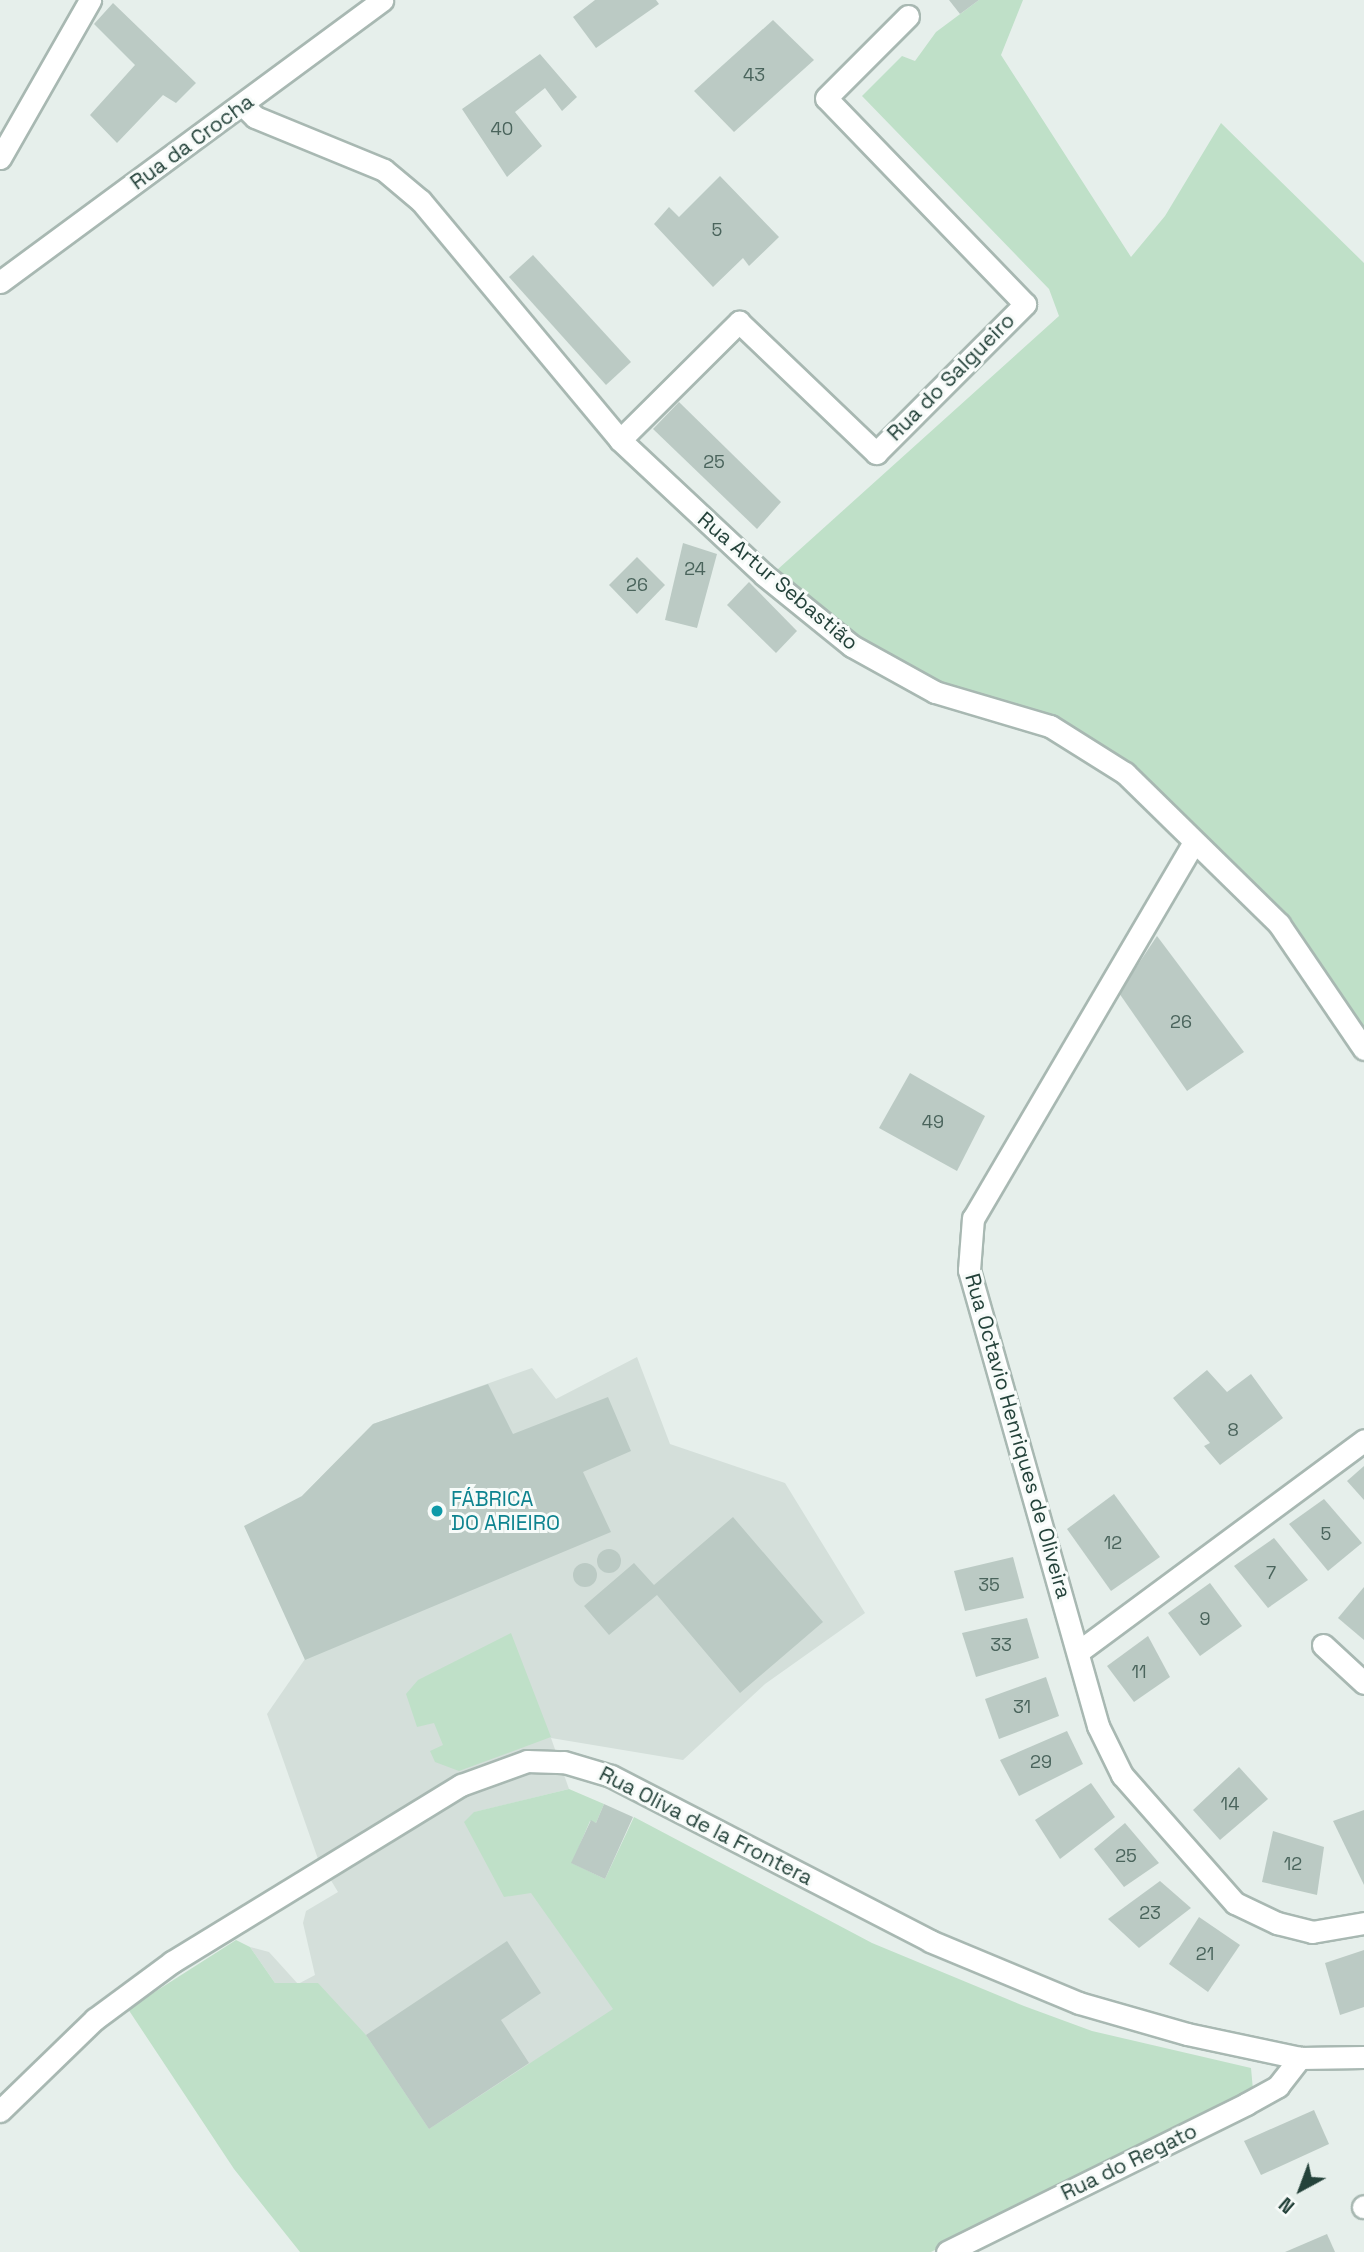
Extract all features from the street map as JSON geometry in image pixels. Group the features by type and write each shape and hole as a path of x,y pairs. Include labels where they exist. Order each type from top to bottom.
{"street":[{"path":"0,158 90,0"},
{"name":"Rua da Crocha","path":"0,282 382,0"},
{"name":"Rua do Salgueiro","path":"620,440 739,322 876,453 1025,304 826,98 908,16"},
{"name":"Rua Artur Sebastião","path":"243,105 255,117 384,170 421,201 620,440 763,574 852,646 935,692 1050,726 1125,773 1279,924 1364,1049"},
{"name":"Rua Octavio Henriques de Oliveira","path":"1194,842 973,1218 969,1270 1098,1726 1122,1775 1236,1903 1277,1923 1312,1932 1364,1923"},
{"path":"1078,1652 1364,1440"},
{"path":"1323,1645 1364,1684"},
{"name":"Rua Oliva de la Frontera","path":"0,2111 95,2019 172,1962 461,1785 527,1761 564,1762 611,1776 930,1941 1028,1984 1141,2021 1300,2058 1364,2057"},
{"name":"Rua do Regato","path":"947,2252 1246,2104 1278,2086 1300,2058"}],"shaded area":[{"path":"637,1357 670,1444 785,1483 865,1613 765,1684 683,1760 551,1738 569,1789 475,1812 677,2074 477,2207 275,1983 250,1947 269,1952 298,1984 315,1975 303,1923 306,1911 338,1892 318,1859 267,1714 305,1659 302,1496 373,1424 532,1368 556,1399"}],"green space":[{"path":"979,0 1023,0 1001,55 1131,257 1165,216 1221,123 1364,263 1364,1032 1181,816 1126,759 1053,718 939,681 856,638 777,570 1059,316 1049,289 862,96 902,56 915,61 936,32"},
{"path":"511,1633 551,1737 459,1771 435,1762 430,1751 443,1745 434,1723 417,1727 406,1694 418,1680"},
{"path":"569,1789 604,1804 596,1823 590,1821 572,1863 605,1879 634,1817 872,1943 1024,2006 1092,2031 1251,2068 1253,2090 931,2252 300,2252 234,2169 128,2009 236,1940 250,1947 275,1983 318,1983 366,2035 429,2129 613,2009 531,1893 504,1897 464,1822 474,1812"}],"building":[{"path":"595,0 656,0 659,4 596,48 573,17"},
{"path":"949,0 979,0 960,14"},
{"path":"113,3 196,83 176,103 163,95 117,143 90,115 135,65 94,24"},
{"path":"773,20 814,60 734,132 694,91"},
{"path":"540,54 577,97 562,111 545,88 515,112 542,146 507,177 462,109"},
{"path":"720,176 779,237 749,266 743,258 713,287 654,224 669,207 679,217"},
{"path":"533,255 631,362 606,385 509,277"},
{"path":"679,402 781,502 757,529 653,429"},
{"path":"683,543 717,554 697,628 665,620"},
{"path":"637,557 665,585 637,614 609,585"},
{"path":"749,582 797,631 776,653 727,605"},
{"path":"1157,936 1244,1052 1187,1091 1119,993"},
{"path":"910,1073 985,1116 957,1171 879,1128"},
{"path":"1207,1370 1227,1392 1251,1374 1283,1418 1220,1465 1204,1446 1210,1443 1173,1398"},
{"name":"FÁBRICA DO ARIEIRO","path":"488,1384 513,1434 608,1397 631,1451 583,1472 611,1532 305,1660 244,1526 302,1496 373,1424"},
{"path":"1364,1466 1364,1500 1347,1481"},
{"path":"1114,1494 1160,1557 1111,1591 1067,1529"},
{"path":"1324,1499 1362,1543 1328,1571 1289,1524"},
{"path":"733,1517 823,1622 740,1693 657,1595 609,1635 584,1606 634,1563 654,1585"},
{"path":"1274,1538 1308,1580 1268,1608 1234,1566"},
{"path":"609,1549 618,1552 621,1561 618,1570 609,1573 600,1570 597,1561 600,1552"},
{"path":"1013,1557 1024,1598 965,1611 954,1571"},
{"path":"585,1563 594,1566 597,1575 594,1584 585,1587 576,1584 573,1575 576,1566"},
{"path":"1210,1583 1242,1626 1200,1656 1168,1613"},
{"path":"1364,1587 1364,1640 1338,1618"},
{"path":"1027,1618 1039,1658 976,1677 962,1633"},
{"path":"1148,1636 1170,1677 1134,1702 1107,1666"},
{"path":"1046,1677 1059,1716 999,1739 985,1699"},
{"path":"1067,1731 1083,1764 1019,1796 1000,1760"},
{"path":"1239,1767 1268,1799 1220,1840 1193,1810"},
{"path":"1091,1783 1115,1817 1060,1859 1035,1820"},
{"path":"604,1804 633,1817 605,1879 571,1863 591,1820 596,1823"},
{"path":"1364,1810 1364,1885 1333,1821"},
{"path":"1125,1823 1159,1863 1124,1887 1094,1849"},
{"path":"1273,1831 1324,1847 1317,1895 1262,1882"},
{"path":"1160,1881 1191,1908 1139,1948 1108,1919"},
{"path":"1199,1917 1240,1945 1208,1992 1169,1964"},
{"path":"507,1941 541,1993 501,2020 529,2063 429,2129 366,2035"},
{"path":"1364,1950 1364,2007 1340,2015 1325,1963"},
{"path":"1314,2110 1329,2144 1261,2175 1244,2141"},
{"path":"1327,2234 1335,2252 1285,2252"}],"place":[{"name":"FÁBRICA DO ARIEIRO","path":"437,1511"}]}
